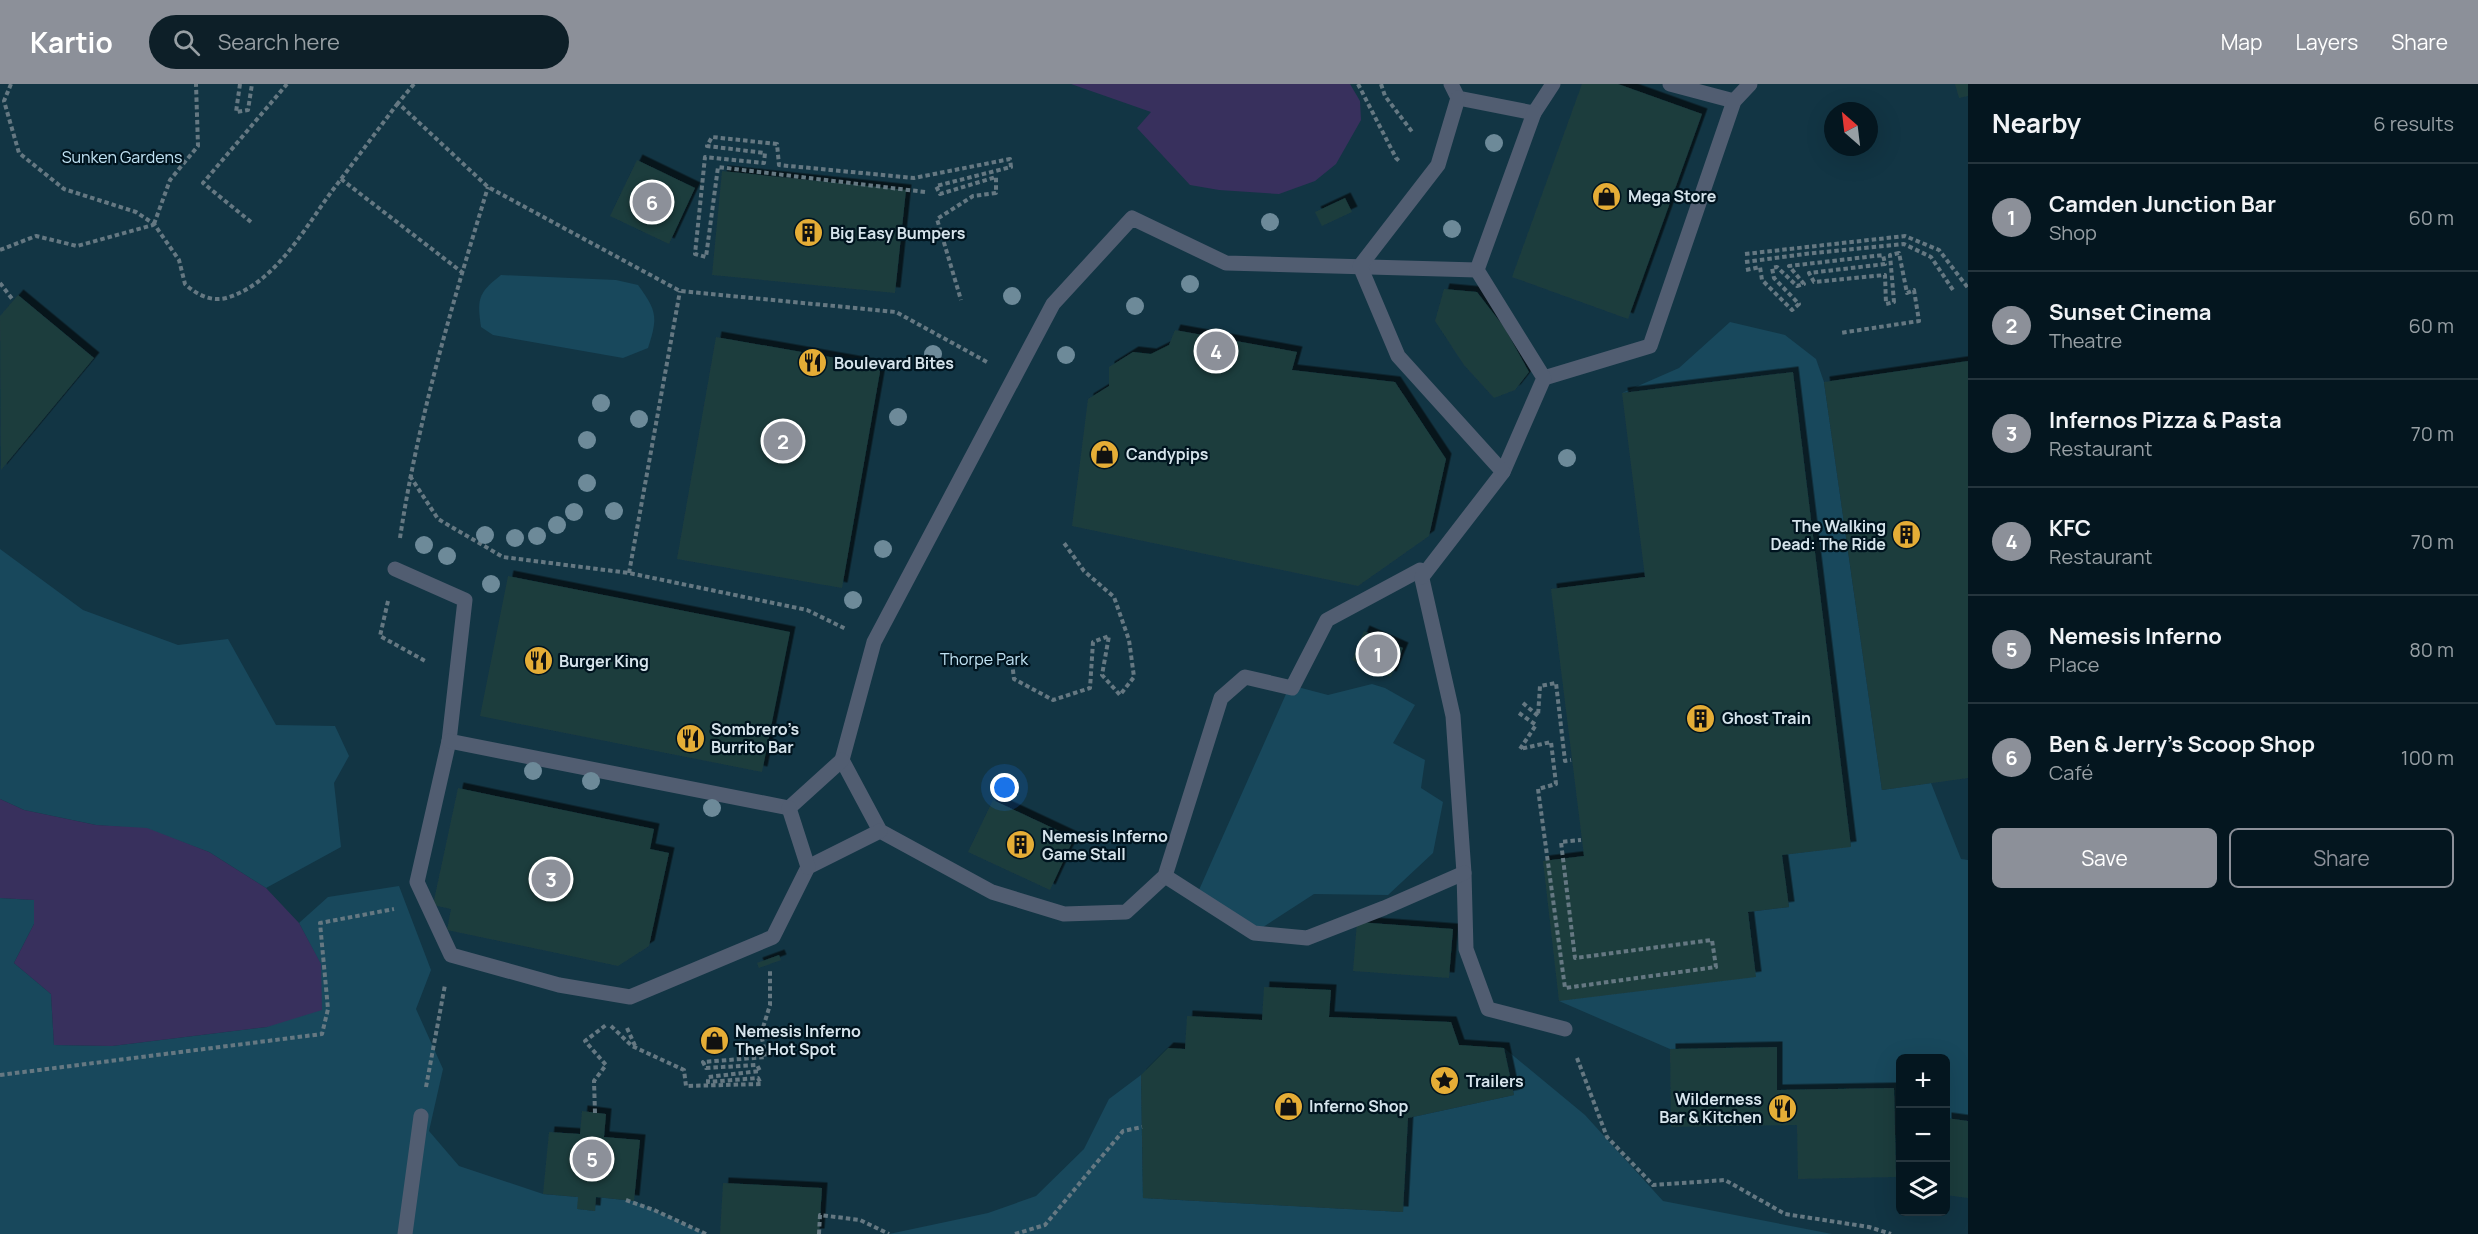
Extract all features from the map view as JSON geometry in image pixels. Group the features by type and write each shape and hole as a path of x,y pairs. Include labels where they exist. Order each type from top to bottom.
{"street":[{"path":"1477,270 1534,113 1553,84"},
{"path":"1670,84 1734,101"},
{"path":"1422,577 1503,472 1544,378 1650,346 1734,101 1750,84"},
{"path":"1360,266 1438,165 1454,91 1534,113"},
{"path":"789,808 842,760 874,642 1053,304 1132,218 1226,263 1477,270"},
{"path":"1360,266 1398,356 1503,472"},
{"path":"1477,270 1544,378"},
{"path":"395,569 465,600 450,741 417,882 451,955 559,986 630,997 773,937 808,867 880,831"},
{"path":"842,760 880,831 992,892 1064,914 1126,912 1165,876 1221,698 1245,677 1292,688 1327,620 1420,570 1453,716 1464,873 1466,949 1488,1009 1565,1029"},
{"path":"450,741 789,808"},
{"path":"789,808 808,867"},
{"path":"1165,876 1254,933 1307,938 1464,873"},
{"path":"405,1234 421,1116"}],"path":[{"path":"10,84 4,101 19,153 64,189 136,212 154,225 179,260 185,284 205,297 227,297 250,286 280,262 398,102 414,84"},
{"path":"154,225 170,180 198,146 196,84"},
{"path":"240,84 236,112 248,110 252,84"},
{"path":"251,222 202,183 287,84"},
{"path":"1358,84 1396,158 1423,184"},
{"path":"1381,84 1385,96 1438,165"},
{"path":"398,102 488,187 680,291 896,312 1014,377"},
{"path":"925,192 718,167 706,257 695,254 705,157 764,163 765,153 707,146 712,137 777,144 779,165 914,178 1010,159 1011,167 936,186 940,194 996,177 996,192 973,196 937,219 961,300"},
{"path":"341,179 463,273"},
{"path":"457,678 380,636 395,569 409,475 438,357 488,187"},
{"path":"0,250 36,236 77,246 154,225"},
{"path":"1745,254 1905,236 1939,250 1968,288"},
{"path":"1745,262 1904,244 1930,257 1953,290"},
{"path":"1746,270 1760,267 1762,280 1792,310 1799,304 1774,278 1772,268 1777,267 1797,286 1804,284 1789,266 1883,255 1884,264 1809,273 1814,282 1885,275 1886,304 1894,302 1890,255 1899,253 1907,293 1914,290 1919,321 1840,333"},
{"path":"0,283 13,300"},
{"path":"629,573 680,291"},
{"path":"409,475 438,519 503,557 629,573 807,610 874,642"},
{"path":"1012,663 1014,679 1053,700 1090,688 1093,642 1109,636 1102,675 1120,695 1134,677 1129,640 1114,597 1084,571 1064,543"},
{"path":"1523,703 1538,716 1540,686 1556,683 1565,761 1572,760"},
{"path":"1519,713 1536,725 1520,749 1551,741 1556,784 1538,789 1565,988 1716,967 1712,940 1575,958 1561,842 1581,840"},
{"path":"0,1074 322,1034 328,1009 320,923 427,903"},
{"path":"421,1116 451,955"},
{"path":"595,1113 594,1080 606,1065 585,1041 608,1023 632,1046 684,1070 686,1086 761,1084 758,1078 708,1082 708,1077 760,1071 757,1065 706,1068 703,1062 766,1057 761,1034 770,1005 770,964"},
{"path":"1565,1029 1607,1137 1653,1185 1725,1180 1785,1214 1869,1227 1891,1234"},
{"path":"1015,1234 1045,1226 1123,1131 1142,1126"},
{"path":"626,1200 706,1234"},
{"path":"819,1234 820,1215 860,1220 889,1234"}],"green space":[{"name":"Thorpe Park","path":"0,84 1968,84 1968,1234 0,1234"}],"shaded area":[{"path":"1071,84 1350,84 1360,101 1361,120 1336,164 1315,181 1279,194 1219,190 1190,185 1137,128 1151,112"},
{"path":"501,275 616,280 638,285 649,301 654,315 648,348 623,358 493,335 481,327 479,310 484,292"},
{"path":"1730,322 1785,335 1816,359 1824,382 1882,790 1931,783 1961,859 1968,860 1968,1121 1950,1119 1950,1054 1896,1054 1896,1176 1777,1090 1777,1047 1670,1049 1559,1001 1748,912 1789,907 1782,855 1851,846 1793,372 1622,393 1679,368"},
{"path":"0,549 83,610 178,645 228,639 276,725 335,726 349,756 334,783 341,847 266,888 209,852 147,829 96,825 24,810 0,799"},
{"path":"1372,684 1385,688 1415,705 1393,743 1425,760 1421,788 1443,802 1433,853 1388,895 1314,894 1254,933 1195,899 1290,685 1328,695"},
{"path":"0,799 24,810 96,825 147,828 209,852 266,888 299,923 321,964 322,1010 267,1027 112,1046 54,1045 51,994 14,963 34,924 34,900 0,898"},
{"path":"399,886 431,970 416,1009 443,1069 429,1131 459,1166 543,1194 578,1197 578,1209 595,1211 596,1197 634,1201 706,1234 0,1234 0,898 34,900 34,924 14,963 51,994 54,1045 112,1046 267,1027 321,965 299,923 328,897"},
{"path":"1504,1048 1585,1115 1663,1201 1832,1234 889,1234 988,1213 1036,1196 1084,1149 1109,1099 1141,1075 1143,1198 1403,1212 1408,1118 1514,1095"}],"building":[{"name":"Mega Store","path":"1582,84 1618,84 1702,114 1628,319 1512,277"},
{"path":"1955,84 1968,84 1968,96 1959,98"},
{"path":"637,160 695,188 669,244 610,216"},
{"name":"Big Easy Bumpers","path":"722,171 906,190 895,293 712,275"},
{"path":"1345,198 1352,212 1322,226 1315,212"},
{"path":"1444,289 1477,292 1504,327 1529,372 1515,390 1494,398 1464,365 1435,321"},
{"path":"18,295 94,358 1,470 0,316"},
{"path":"1175,330 1297,352 1292,370 1395,382 1446,459 1429,536 1358,586 1072,526 1088,399 1109,386 1109,367 1133,352 1151,354 1169,345"},
{"path":"716,337 881,366 842,588 677,559"},
{"name":"The Walking Dead: The Ride","path":"1968,361 1968,778 1882,790 1824,382"},
{"name":"Ghost Train","path":"1793,372 1851,847 1782,855 1789,907 1748,912 1756,977 1559,1001 1543,861 1584,856 1551,589 1645,577 1622,393"},
{"path":"508,576 790,632 762,772 480,716"},
{"path":"1364,631 1403,648 1391,677 1352,660"},
{"path":"458,788 654,829 650,849 669,853 649,946 618,966 447,930 451,909 433,905"},
{"name":"Nemesis Inferno Game Stall","path":"993,800 1074,838 1050,890 968,852"},
{"path":"1357,922 1453,929 1449,978 1353,971"},
{"path":"779,955 781,960 759,968 757,963"},
{"path":"1264,987 1331,990 1329,1017 1451,1022 1459,1045 1504,1048 1514,1095 1408,1118 1403,1212 1143,1198 1141,1075 1168,1048 1185,1049 1187,1016 1262,1020"},
{"name":"Wilderness Bar & Kitchen","path":"1777,1047 1777,1090 1894,1088 1896,1177 1798,1179 1797,1125 1671,1127 1670,1049"},
{"path":"582,1111 606,1114 604,1137 640,1140 634,1201 596,1197 595,1211 577,1209 578,1197 543,1194 549,1132 580,1134"},
{"path":"1950,1119 1968,1121 1968,1198 1950,1196"},
{"path":"723,1183 822,1188 819,1234 720,1234"}],"place":[{"name":"Mega Store","path":"1607,196"},
{"name":"Ben & Jerry's Scoop Shop","path":"652,202"},
{"name":"Big Easy Bumpers","path":"809,233"},
{"name":"KFC","path":"1216,351"},
{"name":"Boulevard Bites","path":"813,363"},
{"name":"Sunset Cinema","path":"783,441"},
{"name":"Candypips","path":"1105,454"},
{"name":"The Walking Dead: The Ride","path":"1907,535"},
{"name":"Camden Junction Bar","path":"1378,654"},
{"name":"Burger King","path":"538,661"},
{"name":"Ghost Train","path":"1701,718"},
{"name":"Sombrero’s Burrito Bar","path":"690,738"},
{"name":"Nemesis Inferno Game Stall","path":"1021,845"},
{"name":"Infernos Pizza & Pasta","path":"551,879"},
{"name":"Nemesis Inferno The Hot Spot","path":"714,1040"},
{"name":"Trailers","path":"1445,1081"},
{"name":"Inferno Shop","path":"1288,1106"},
{"name":"Wilderness Bar & Kitchen","path":"1783,1108"},
{"name":"Nemesis Inferno","path":"592,1159"}],"park label":[{"name":"Sunken Gardens","path":"122,157"}]}
